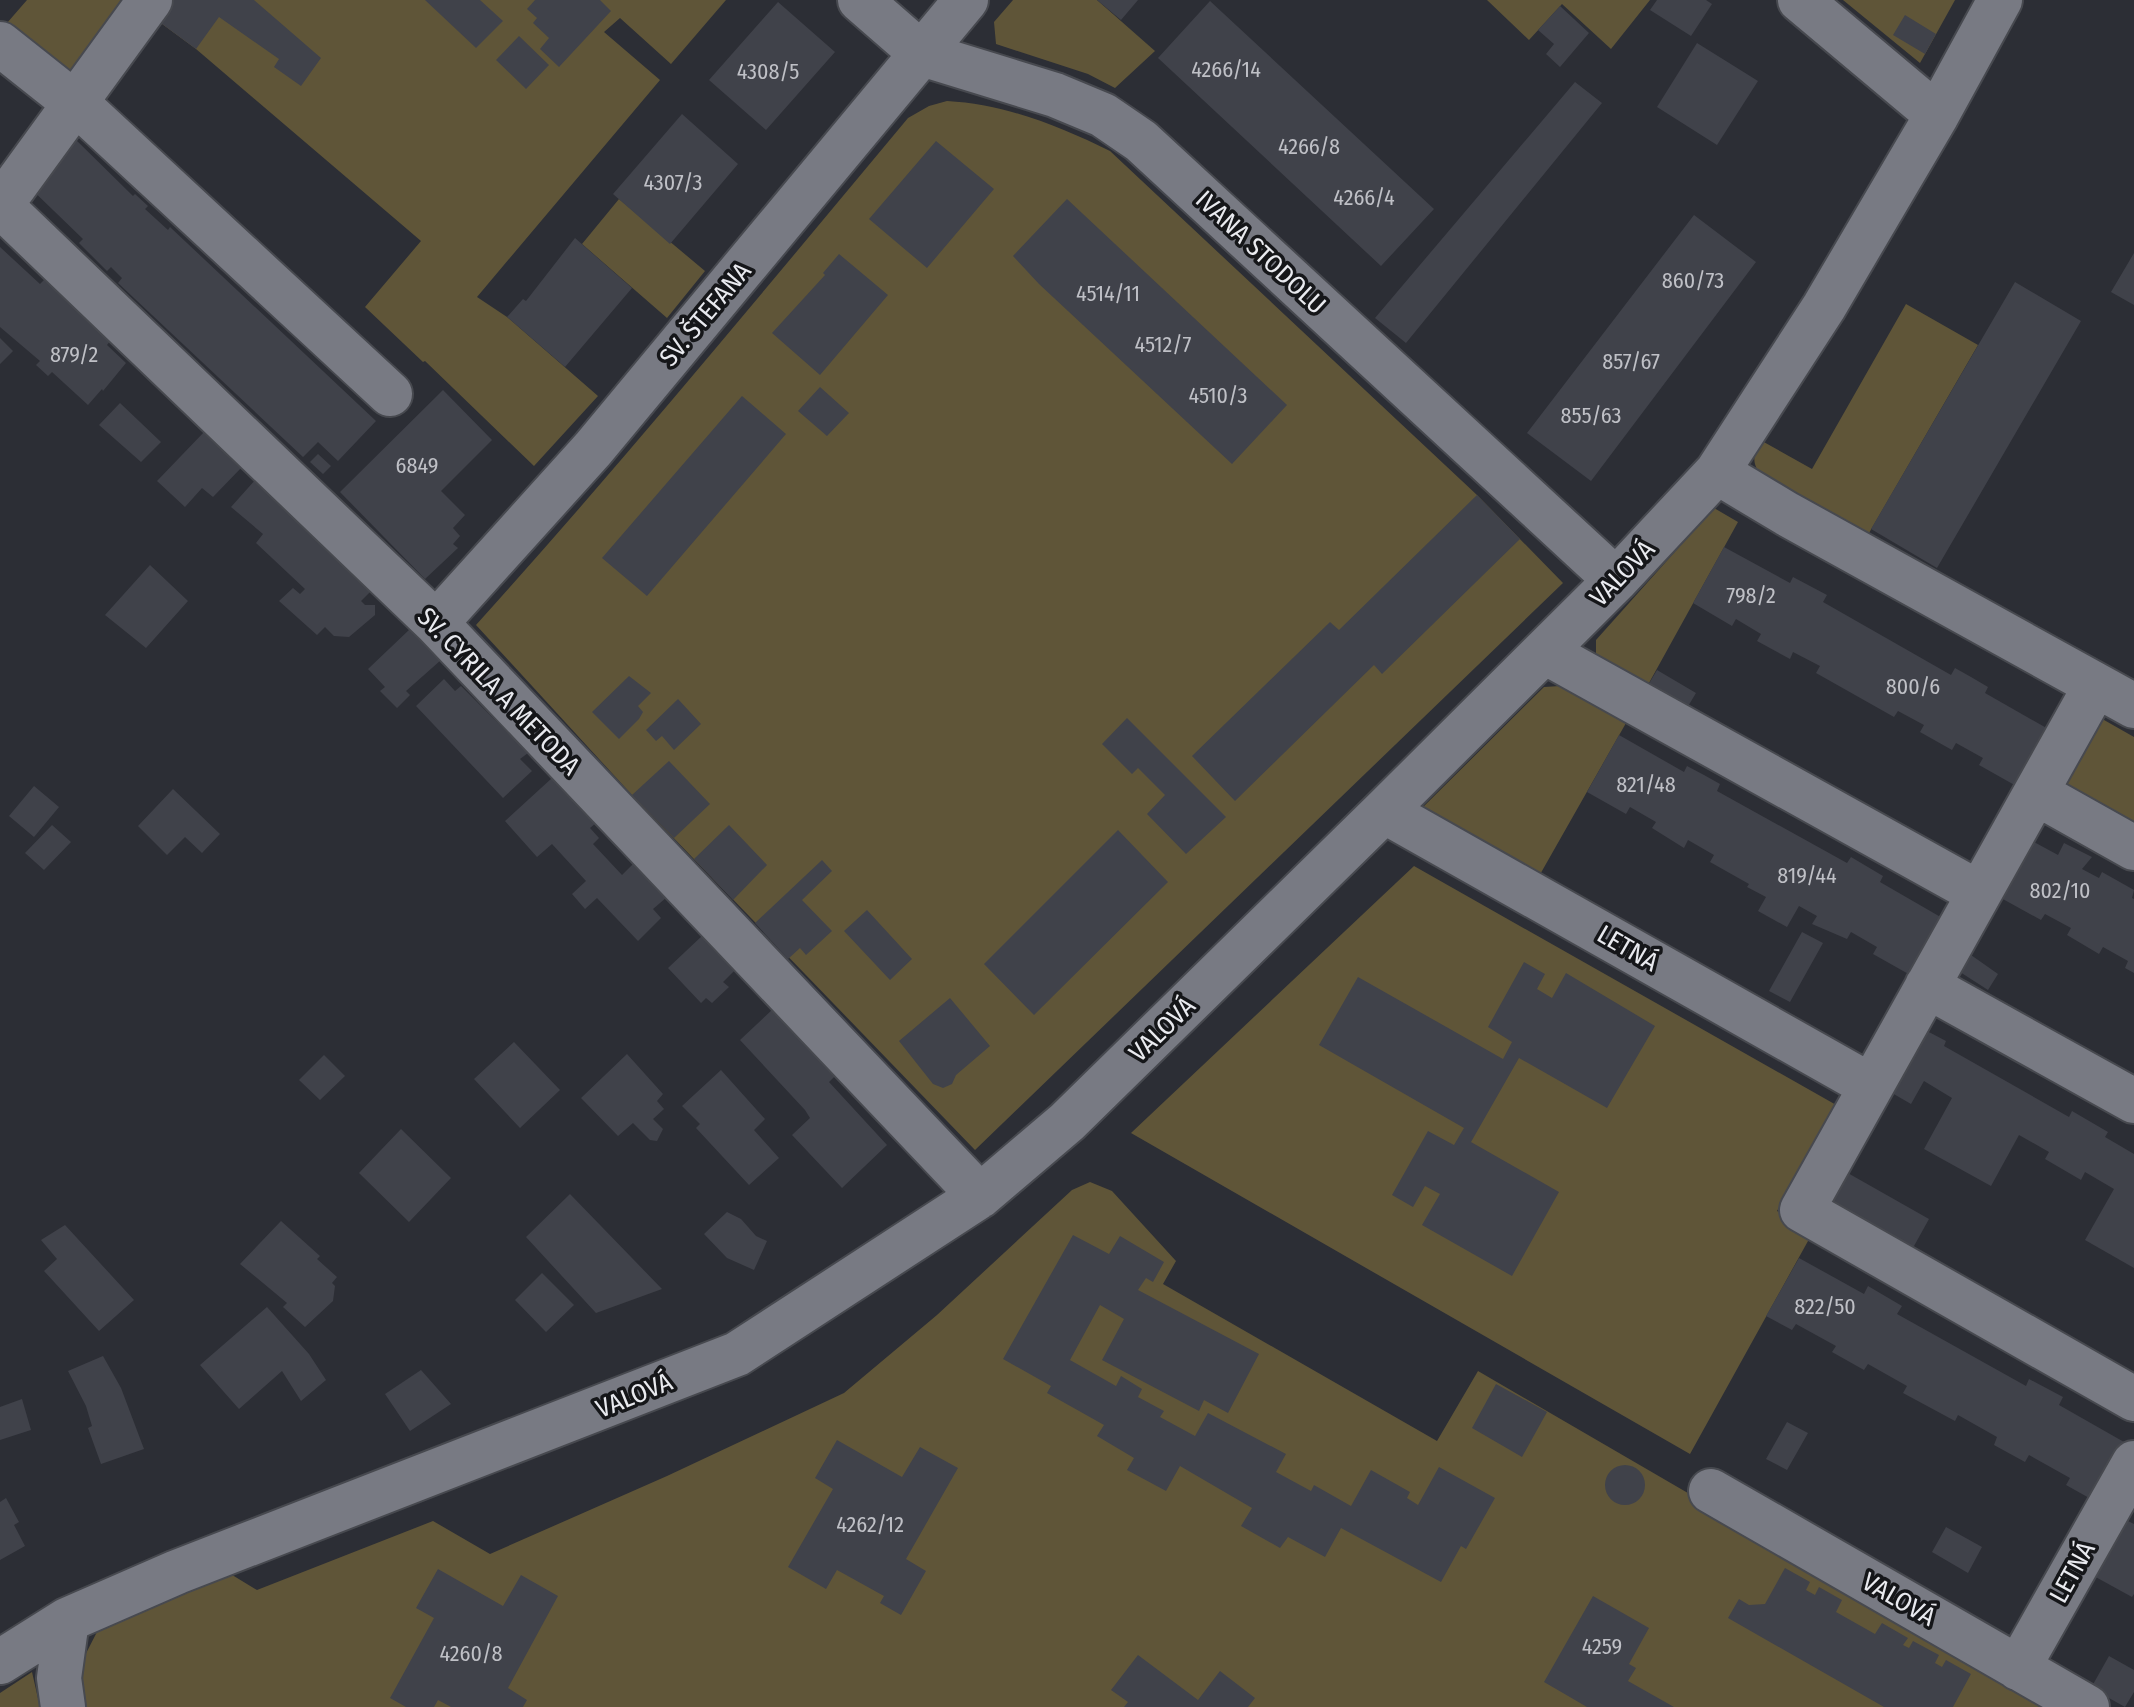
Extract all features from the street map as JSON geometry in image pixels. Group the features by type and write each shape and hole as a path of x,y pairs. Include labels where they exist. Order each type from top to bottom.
{"street":[{"path":"0,205 150,0"},
{"name":"IVANA STODOLU","path":"860,0 922,54 1055,95 1103,115 1141,141 1616,580"},
{"name":"SV. ŠTEFANA","path":"436,623 593,449 966,0"},
{"path":"1800,0 1937,115"},
{"name":"VALOVÁ","path":"0,1662 67,1620 177,1572 737,1354 980,1196 1067,1122 1384,811 1616,580 1717,472 1824,307 1937,115 2000,0"},
{"path":"0,44 75,103 390,394"},
{"name":"SV. CYRILA A METODA","path":"0,205 436,623 980,1196"},
{"path":"1717,472 2134,706"},
{"path":"1545,652 1979,893"},
{"path":"2096,685 1802,1210 2134,1399"},
{"path":"2036,793 2134,848"},
{"name":"LETNÁ","path":"1384,811 1871,1086"},
{"path":"1927,986 2134,1101"},
{"name":"LETNÁ","path":"2018,1668 2131,1474"},
{"name":"VALOVÁ","path":"1711,1491 2087,1707"},
{"path":"63,1707 59,1678 67,1620"}],"shaded area":[{"path":"27,0 121,0 69,74 7,23"},
{"path":"167,0 726,0 671,64 620,18 604,32 660,80 477,297 507,317 598,396 534,466 365,307 421,241 196,49 154,18"},
{"path":"1013,0 1097,0 1155,51 1115,88 1088,74 996,44 994,22"},
{"path":"1487,0 1650,0 1611,49 1562,4 1529,40"},
{"path":"1843,0 1955,0 1920,63"},
{"path":"947,101 990,107 1031,118 1110,151 1477,495 1563,583 975,1150 632,795 476,625 641,437 908,118 929,106"},
{"path":"619,199 705,271 667,318 582,244"},
{"path":"1906,304 1978,345 1869,533 1758,471 1755,456 1762,441 1812,469"},
{"path":"1714,508 1738,522 1644,692 1596,665 1596,640"},
{"path":"1576,685 1630,716 1538,878 1419,811 1544,687"},
{"path":"2097,716 2134,737 2134,832 2056,788"},
{"path":"1414,866 1838,1106 1777,1211 1813,1232 1690,1454 1131,1133"},
{"path":"1090,1182 1112,1191 1176,1261 1163,1284 1437,1441 1478,1371 2056,1707 83,1707 80,1665 98,1630 224,1570 257,1590 433,1521 490,1554 844,1393 937,1315 1072,1190"},
{"path":"32,1672 40,1707 0,1707 0,1693"}],"building":[{"path":"167,0 254,0 321,58 301,86 274,67 279,59 219,17 196,49 154,18"},
{"path":"425,0 480,0 503,21 476,48"},
{"path":"535,0 600,0 611,11 559,67 540,49 549,38 533,23 537,18 527,9"},
{"path":"1097,0 1138,0 1121,20"},
{"path":"1657,0 1706,0 1712,4 1691,36 1650,10"},
{"path":"1210,1 1434,209 1381,266 1158,58"},
{"path":"778,2 835,52 766,130 709,80"},
{"path":"1560,6 1589,33 1560,67 1546,54 1554,44 1538,30"},
{"path":"1905,15 1936,34 1925,54 1893,35"},
{"path":"519,36 549,65 526,89 496,60"},
{"path":"1697,43 1758,81 1717,145 1657,107"},
{"path":"1575,82 1602,103 1406,343 1375,318"},
{"path":"682,114 738,164 670,244 613,194"},
{"path":"71,135 133,196 135,194 148,206 145,209 168,230 170,227 376,421 338,461 318,442 303,457 118,283 122,278 111,267 107,271 79,243 83,239 24,182"},
{"path":"936,141 994,189 927,268 869,219"},
{"path":"1067,199 1287,405 1232,464 1013,256"},
{"path":"1694,215 1756,262 1591,481 1527,433"},
{"path":"575,238 632,288 565,367 507,317 523,299 526,301"},
{"path":"0,247 40,284 44,280 111,340 107,345 126,363 88,405 52,372 48,376 36,365 40,361 0,327"},
{"path":"2134,253 2134,305 2111,292"},
{"path":"839,254 888,295 820,375 772,333 825,275 823,273"},
{"path":"2015,282 2081,321 1937,568 1871,529"},
{"path":"0,338 13,351 0,364"},
{"path":"820,387 849,413 827,436 798,411"},
{"path":"443,390 492,440 441,491 465,515 453,528 460,536 453,544 458,548 425,579 340,492"},
{"path":"742,396 786,434 647,596 602,558"},
{"path":"120,403 161,442 141,462 99,425"},
{"path":"205,431 242,467 213,497 202,488 185,507 157,481"},
{"path":"318,454 331,466 323,474 310,462"},
{"path":"256,479 372,590 361,601 365,605 375,605 375,615 349,637 334,636 325,627 317,635 279,601 293,588 300,594 305,589 256,543 263,534 231,507"},
{"path":"1477,495 1520,539 1382,674 1374,665 1235,801 1192,756 1330,622 1339,630"},
{"path":"1724,547 1790,583 1793,577 1827,595 1823,602 1951,675 1955,668 1971,677 1988,687 1985,693 2050,730 2018,787 1979,765 1983,758 1956,743 1952,750 1920,732 1924,725 1898,711 1894,717 1816,673 1820,666 1793,652 1790,659 1757,641 1761,634 1736,619 1732,626 1693,603"},
{"path":"150,565 188,601 146,648 105,615"},
{"path":"410,629 441,660 406,691 410,695 397,708 380,691 385,687 368,669"},
{"path":"1657,670 1696,693 1684,713 1644,692"},
{"path":"629,676 651,693 638,706 643,712 639,719 619,739 592,712"},
{"path":"444,679 455,691 461,686 528,753 520,759 532,771 503,798 416,706"},
{"path":"678,699 701,724 674,750 662,736 656,741 646,730"},
{"path":"1127,718 1226,817 1186,854 1147,814 1165,795 1138,768 1132,774 1102,744"},
{"path":"1619,735 1684,772 1687,766 1704,775 1720,784 1717,791 1847,863 1851,857 1883,876 1880,882 1944,919 1912,976 1873,954 1877,947 1851,932 1847,939 1812,924 1817,916 1799,906 1787,927 1758,911 1766,897 1710,862 1714,855 1688,840 1684,848 1652,828 1656,822 1630,807 1626,814 1587,792"},
{"path":"669,761 710,804 674,838 632,795"},
{"path":"552,778 596,823 590,828 599,838 593,844 622,875 634,863 667,897 653,909 661,918 638,941 597,898 585,909 572,894 586,881 552,844 537,857 505,821"},
{"path":"34,786 59,807 34,837 9,816"},
{"path":"173,789 220,834 202,853 185,837 167,855 138,826"},
{"path":"52,825 71,842 44,870 25,853"},
{"path":"729,825 767,865 733,900 694,859"},
{"path":"1118,830 1168,882 1034,1015 984,964"},
{"path":"2034,842 2058,855 2064,843 2092,857 2082,869 2099,878 2102,872 2134,890 2134,973 2125,968 2128,961 2103,947 2099,954 2067,935 2071,928 2045,914 2041,920 2001,898"},
{"path":"822,860 832,871 802,900 832,931 806,955 800,948 788,959 755,923"},
{"path":"867,910 912,959 890,980 844,931"},
{"path":"1802,932 1823,943 1790,1002 1769,991"},
{"path":"703,935 736,969 723,982 729,987 712,1003 706,998 701,1003 668,968"},
{"path":"1971,955 1998,974 1988,990 1960,972"},
{"path":"1524,962 1545,974 1537,989 1552,998 1566,973 1655,1026 1607,1108 1519,1058 1471,1142 1559,1192 1512,1276 1422,1225 1440,1194 1425,1186 1413,1207 1392,1195 1428,1131 1454,1145 1464,1128 1319,1045 1358,977 1503,1059 1512,1042 1488,1027"},
{"path":"950,998 990,1046 956,1075 952,1084 943,1088 933,1084 899,1041"},
{"path":"774,1008 836,1075 829,1082 887,1145 842,1188 792,1135 810,1118 805,1110 740,1040"},
{"path":"1927,1031 1946,1041 1944,1046 2069,1117 2072,1111 2108,1132 2105,1137 2134,1154 2134,1268 2085,1240 2114,1189 2085,1172 2081,1180 2045,1159 2049,1152 2019,1135 1991,1186 1924,1149 1952,1098 1924,1081 1911,1104 1892,1093"},
{"path":"514,1042 560,1090 520,1128 474,1079"},
{"path":"627,1054 663,1094 657,1101 664,1109 653,1119 663,1129 657,1141 650,1140 633,1123 618,1136 581,1098"},
{"path":"324,1055 345,1076 320,1100 299,1080"},
{"path":"721,1070 765,1119 754,1130 779,1158 749,1185 696,1128 700,1124 682,1106"},
{"path":"401,1129 451,1178 409,1222 359,1173"},
{"path":"1846,1172 1929,1219 1909,1255 1826,1209"},
{"path":"570,1194 662,1289 596,1313 526,1237"},
{"path":"727,1212 741,1219 756,1236 767,1241 754,1270 727,1258 704,1234"},
{"path":"281,1221 320,1256 317,1259 337,1277 332,1283 335,1286 333,1301 305,1327 283,1307 287,1303 240,1264"},
{"path":"65,1225 134,1300 99,1331 44,1271 57,1259 41,1240"},
{"path":"1073,1235 1109,1254 1120,1236 1164,1262 1153,1282 1146,1278 1138,1290 1259,1354 1228,1413 1204,1400 1199,1411 1102,1360 1124,1319 1100,1305 1070,1360 1116,1386 1121,1376 1142,1389 1138,1397 1164,1411 1160,1417 1195,1436 1208,1413 1286,1454 1276,1472 1311,1491 1314,1485 1351,1506 1371,1470 1410,1492 1407,1498 1418,1505 1439,1467 1495,1498 1466,1549 1461,1546 1441,1582 1341,1528 1325,1557 1288,1537 1280,1548 1241,1526 1252,1508 1180,1466 1166,1491 1127,1470 1134,1458 1097,1436 1104,1425 1047,1393 1051,1386 1003,1359"},
{"path":"1799,1258 1864,1294 1868,1286 1902,1306 1897,1314 2026,1386 2029,1379 2063,1397 2059,1405 2124,1442 2091,1499 2066,1485 2070,1478 2029,1455 2025,1462 1994,1445 1997,1437 1958,1415 1955,1421 1903,1393 1907,1386 1868,1364 1864,1370 1832,1352 1836,1346 1796,1324 1792,1330 1766,1316"},
{"path":"542,1273 574,1305 546,1332 515,1300"},
{"path":"267,1307 309,1354 326,1380 301,1401 282,1371 239,1409 200,1365"},
{"path":"103,1356 121,1388 144,1449 101,1464 88,1428 92,1426 86,1406 68,1371"},
{"path":"421,1370 451,1404 410,1431 385,1394"},
{"path":"1496,1384 1547,1412 1522,1457 1472,1428"},
{"path":"22,1399 31,1430 0,1440 0,1407"},
{"path":"1787,1422 1808,1433 1787,1470 1766,1459"},
{"path":"837,1440 902,1477 920,1447 958,1468 906,1559 926,1571 901,1615 880,1603 884,1596 837,1570 826,1589 788,1567 833,1489 815,1478"},
{"path":"1625,1465 1639,1471 1645,1485 1639,1499 1625,1505 1611,1499 1605,1485 1611,1471"},
{"path":"6,1498 19,1522 14,1525 25,1546 0,1560 0,1502"},
{"path":"2124,1519 2134,1524 2132,1597 2092,1575"},
{"path":"1946,1527 1982,1547 1968,1573 1932,1552"},
{"path":"1785,1568 1810,1582 1806,1590 1815,1595 1819,1587 1842,1600 1836,1612 1875,1634 1882,1623 1908,1638 1903,1645 1909,1648 1913,1641 1939,1655 1935,1663 1942,1667 1946,1660 1971,1674 1953,1707 1884,1707 1728,1618 1739,1599 1749,1605 1765,1604"},
{"path":"438,1569 503,1606 521,1575 558,1596 508,1688 527,1700 523,1707 451,1707 438,1700 434,1707 406,1707 390,1698 434,1618 416,1608"},
{"path":"1593,1596 1649,1628 1629,1664 1636,1668 1628,1681 1674,1707 1587,1707 1544,1682"},
{"path":"1138,1655 1198,1700 1220,1671 1255,1698 1248,1707 1124,1707 1128,1702 1111,1690"},
{"path":"2109,1656 2134,1670 2134,1692 2125,1707 2091,1688"}]}
